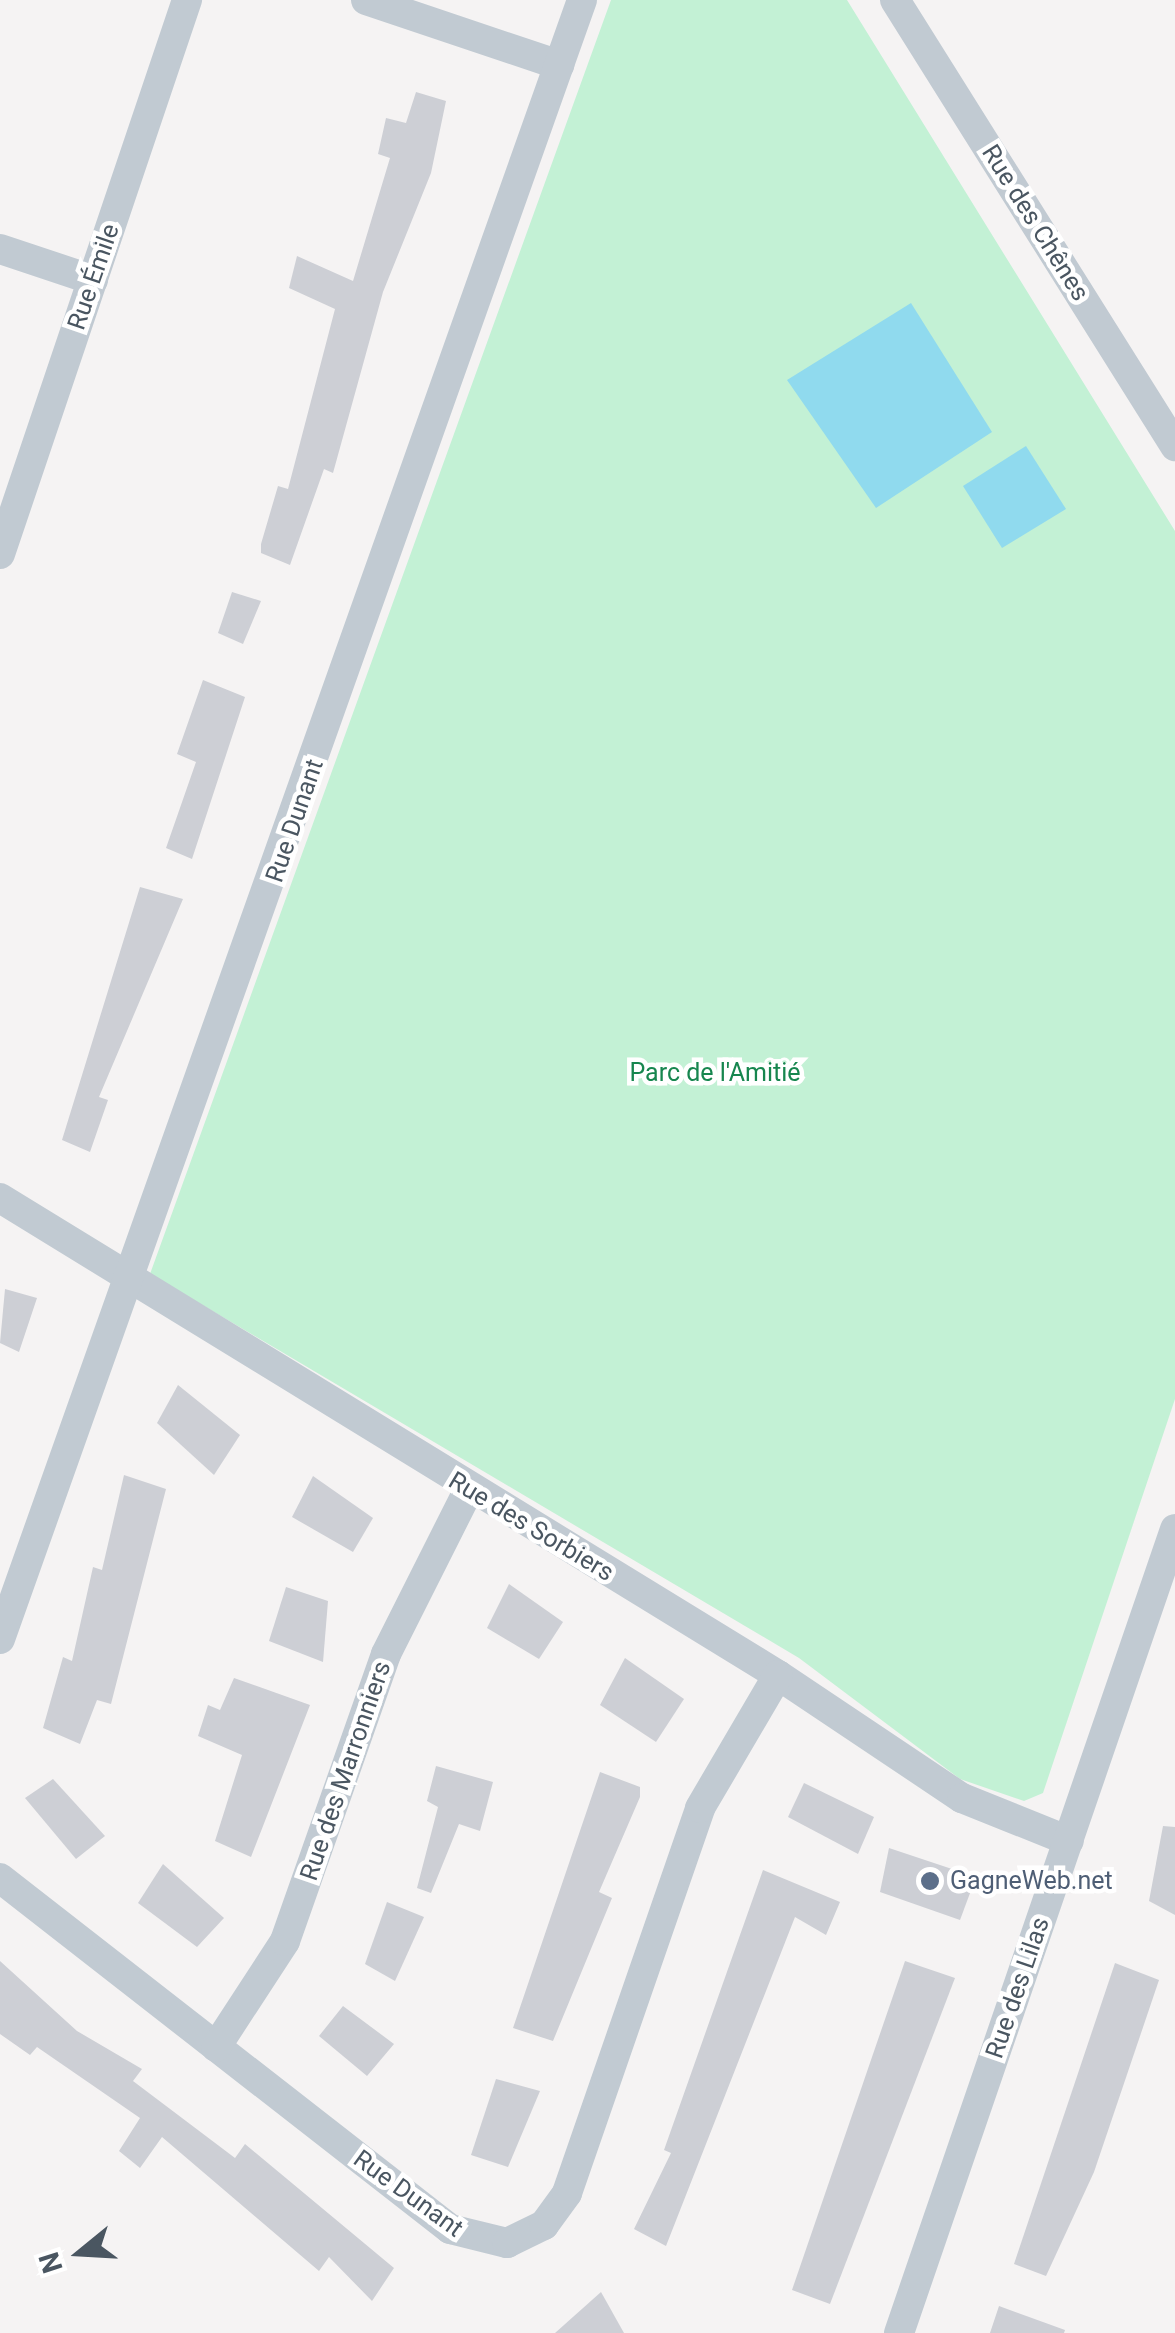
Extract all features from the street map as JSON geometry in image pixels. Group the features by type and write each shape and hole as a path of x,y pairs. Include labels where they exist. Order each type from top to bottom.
{"street":[{"name":"Rue Émile","path":"0,554 187,0"},
{"path":"366,0 559,65"},
{"name":"Rue Dunant","path":"0,1639 134,1281 582,0"},
{"name":"Rue des Chênes","path":"895,0 1175,446"},
{"path":"0,248 93,280"},
{"name":"Rue des Sorbiers","path":"0,1198 468,1491 778,1674 962,1798 1069,1842"},
{"name":"Rue des Marronniers","path":"216,2047 285,1940 386,1654 468,1491"},
{"name":"Rue des Lilas","path":"899,2333 1175,1529"},
{"name":"Rue Dunant","path":"0,1878 450,2229 507,2242 544,2224 567,2192 700,1808 778,1674"}],"green space":[{"name":"Parc de l'Amitié","path":"611,0 847,0 1175,531 1175,1399 1043,1793 1024,1801 960,1779 799,1658 150,1274"}],"water":[{"path":"911,303 992,432 876,508 787,380"},
{"path":"1026,446 1066,509 1002,548 963,486"}],"building":[{"path":"416,92 446,101 431,173 383,292 333,473 324,469 290,565 261,553 261,544 278,486 288,489 335,309 289,288 297,256 353,281 390,158 378,154 386,118 406,123"},
{"path":"232,592 261,601 243,644 218,633"},
{"path":"203,680 245,697 192,859 166,848 196,762 177,754"},
{"path":"140,887 183,899 99,1097 108,1100 90,1152 62,1140"},
{"path":"5,1289 37,1298 19,1352 0,1343"},
{"path":"178,1385 240,1435 214,1475 157,1423"},
{"path":"124,1475 166,1489 111,1704 97,1700 80,1744 43,1728 63,1657 72,1661 93,1567 102,1570"},
{"path":"313,1476 373,1518 353,1552 292,1517"},
{"path":"509,1584 563,1622 539,1659 487,1628"},
{"path":"286,1587 328,1601 323,1662 269,1641"},
{"path":"625,1658 684,1699 656,1742 600,1705"},
{"path":"234,1678 310,1705 251,1857 215,1841 242,1755 198,1736 208,1705 220,1710"},
{"path":"436,1766 493,1782 480,1831 459,1824 431,1893 417,1888 438,1807 427,1801"},
{"path":"600,1772 640,1787 640,1797 599,1892 612,1898 553,2041 513,2028"},
{"path":"53,1779 105,1836 76,1859 25,1798"},
{"path":"804,1783 874,1817 858,1854 788,1817"},
{"path":"1163,1826 1175,1827 1175,1915 1149,1901"},
{"path":"889,1848 976,1877 960,1920 880,1892"},
{"path":"163,1864 224,1918 197,1947 138,1903"},
{"path":"763,1870 840,1902 826,1935 795,1917 666,2246 634,2229 671,2153 664,2150"},
{"path":"387,1902 424,1917 395,1981 365,1964"},
{"path":"0,1961 77,2031 142,2069 133,2081 235,2158 245,2144 394,2268 372,2301 329,2257 319,2271 162,2137 140,2168 119,2151 140,2118 37,2047 30,2055 0,2034"},
{"path":"905,1961 955,1978 830,2304 792,2290"},
{"path":"1115,1963 1159,1980 1094,2172 1046,2276 1014,2264"},
{"path":"343,2006 394,2044 367,2076 319,2036"},
{"path":"496,2079 540,2091 508,2167 471,2155"},
{"path":"601,2292 624,2333 555,2333"},
{"path":"999,2306 1065,2330 1064,2333 990,2333"}],"place":[{"name":"GagneWeb.net","path":"930,1881"}]}
